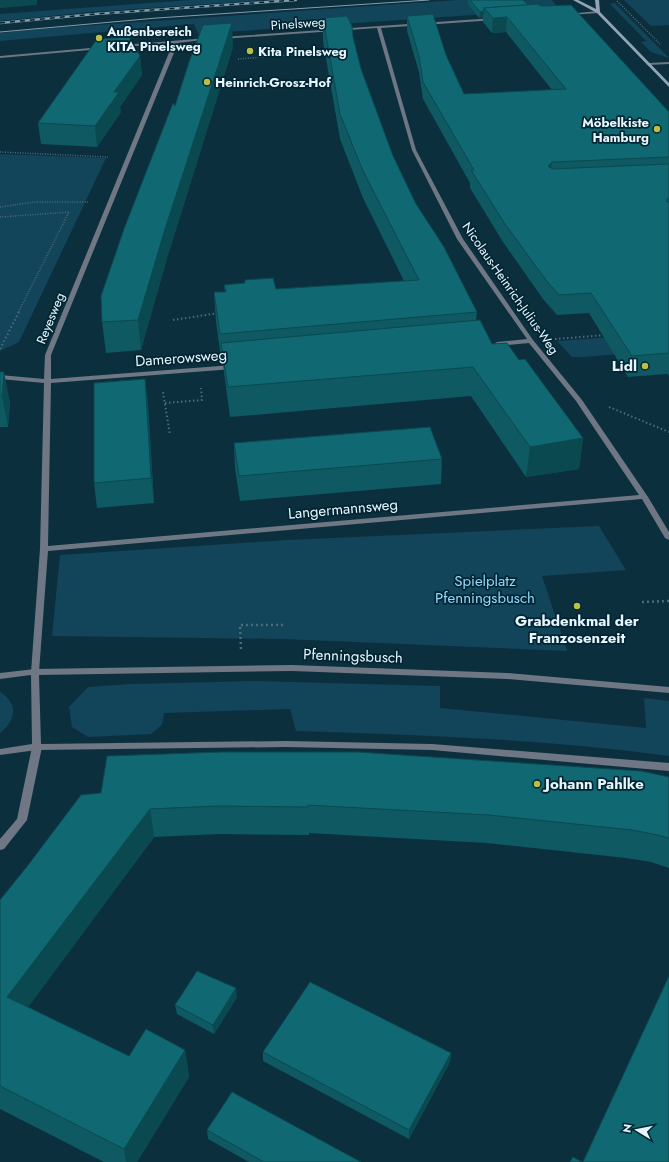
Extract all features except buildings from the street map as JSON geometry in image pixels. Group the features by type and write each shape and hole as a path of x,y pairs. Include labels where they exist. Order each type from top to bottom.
{"main road":[{"path":"575,0 598,12 669,86"},
{"path":"597,0 598,12"}],"street":[{"path":"561,15 598,12"},
{"name":"Pinelsweg","path":"121,46 498,19"},
{"name":"Nicolaus-Heinrich-Julius-Weg","path":"379,28 414,150 460,239 531,341 579,400 644,497 669,538"},
{"name":"Reyesweg","path":"36,672 44,549 48,355 176,42"},
{"path":"0,57 105,48"},
{"path":"648,64 669,63"},
{"path":"491,345 531,341"},
{"name":"Damerowsweg","path":"0,377 48,381 239,367"},
{"name":"Langermannsweg","path":"44,549 644,497"},
{"name":"Pfenningsbusch","path":"0,676 36,672 292,668 507,676 669,690"},
{"path":"0,846 22,820 37,747 36,672"},
{"path":"0,752 37,747 286,744 432,747 669,767"}],"path":[{"path":"616,0 664,48"},
{"path":"238,58 315,53"},
{"path":"0,152 128,158"},
{"path":"0,207 34,202 85,202 111,200"},
{"path":"0,217 69,212 0,349"},
{"path":"172,320 223,312"},
{"path":"531,341 608,335"},
{"path":"165,403 202,400 200,369"},
{"path":"160,372 170,435"},
{"path":"579,400 615,409 669,432"},
{"path":"642,602 669,601"},
{"path":"241,639 240,625 286,625"}],"green space":[{"path":"190,0 266,0 90,12 0,21 0,14"},
{"path":"458,0 552,0 559,9 198,34 194,24 0,41 0,33 38,29"},
{"path":"624,0 669,0 669,25 651,26"},
{"path":"615,3 669,58 651,52 641,42 646,41 610,4"},
{"path":"0,154 106,158 19,342 0,351"},
{"path":"669,333 669,350 584,357 572,357 557,341"},
{"name":"Spielplatz Pfenningsbusch","path":"599,526 626,570 542,576 567,651 283,639 52,636 60,555 288,540"},
{"path":"256,681 440,686 440,708 646,728 644,698 669,701 669,756 576,745 437,736 296,731 290,709 164,713 162,725 151,734 88,737 72,727 69,707 88,687 131,684"},
{"path":"0,692 10,702 13,707 13,712 9,723 0,733"}],"tram line":[{"path":"0,32 157,18 429,0"}],"railway":[{"path":"0,23 95,14 296,0"}],"place":[{"name":"Außenbereich KITA Pinelsweg","path":"99,38"},
{"name":"Kita Pinelsweg","path":"250,51"},
{"name":"Heinrich-Grosz-Hof","path":"207,82"},
{"name":"Möbelkiste Hamburg","path":"657,129"},
{"name":"Lidl","path":"645,366"},
{"name":"Grabdenkmal der Franzosenzeit","path":"577,606"},
{"name":"Johann Pahlke","path":"537,784"}]}
